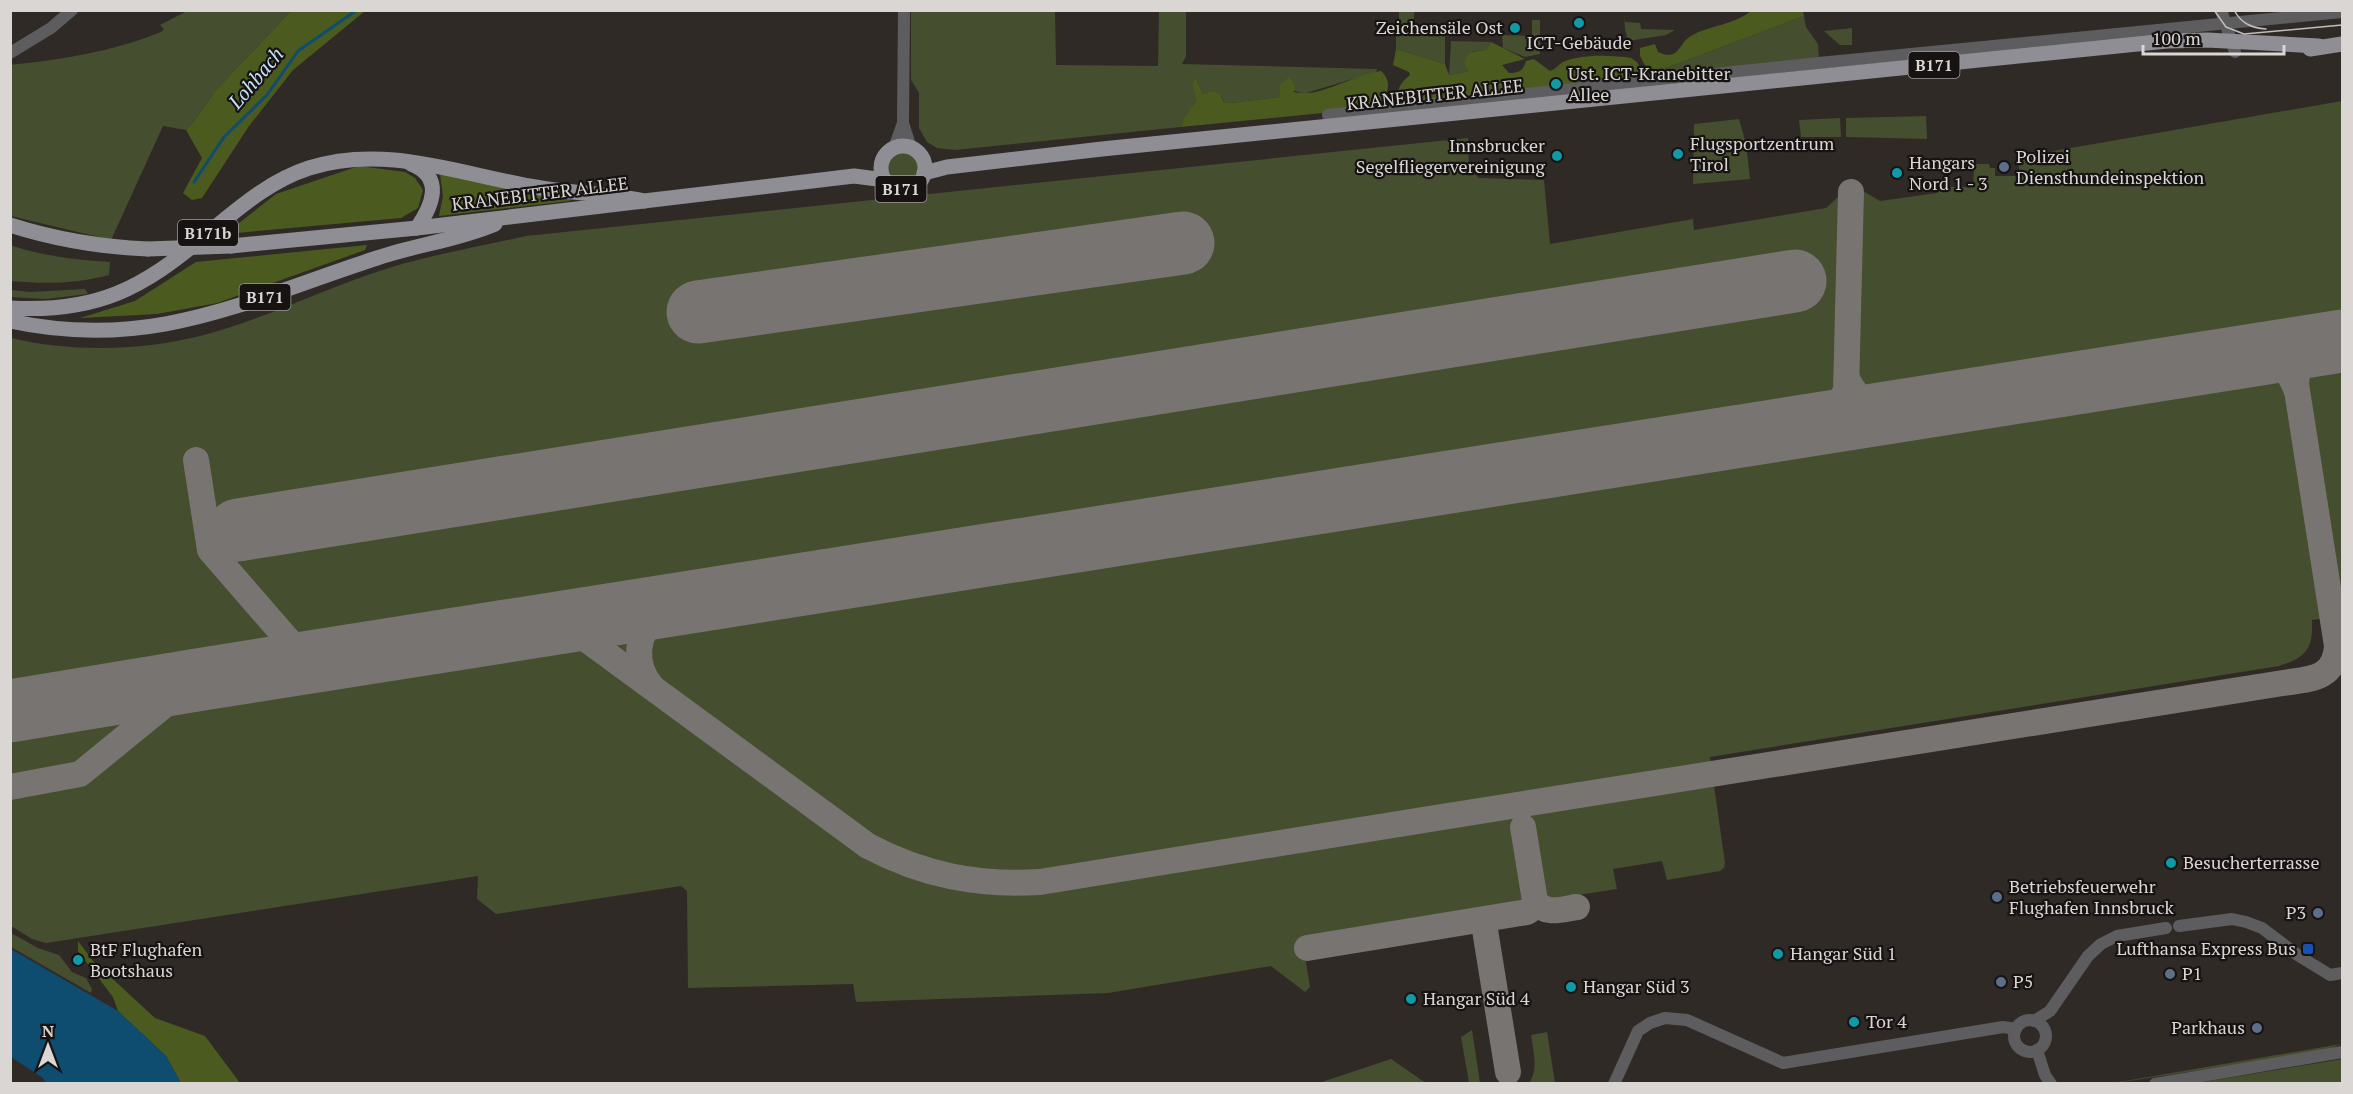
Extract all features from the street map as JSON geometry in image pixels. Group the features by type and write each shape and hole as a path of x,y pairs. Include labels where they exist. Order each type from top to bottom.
{"main road":[{"name":"KRANEBITTER ALLEE","path":"924,166 947,166 2142,44 2234,47 2282,53 2343,44"},
{"path":"894,148 899,146 911,148"},
{"name":"B171","path":"894,148 888,152 882,162 885,180 896,188 909,189 917,184 924,166 911,148"},
{"name":"B171b","path":"10,309 70,308 100,301 136,286 165,269 251,198 276,182 309,168 356,160 407,162 436,165 538,188 586,194 616,194 644,201"},
{"path":"407,162 425,171 432,188 430,207 417,228"},
{"name":"KRANEBITTER ALLEE","path":"854,176 882,162"},
{"name":"KRANEBITTER ALLEE","path":"10,224 34,233 100,247 148,249 231,246 417,228 854,176 885,180"},
{"name":"B171","path":"10,321 39,327 84,330 126,330 180,322 236,308 399,251 478,232 512,217"}],"street":[{"path":"10,53 51,28 72,10"},
{"path":"904,10 903,123 911,148"},
{"path":"2221,10 2234,47"},
{"name":"KRANEBITTER ALLEE","path":"1328,115 2343,12"},
{"path":"894,148 903,123"},
{"path":"2179,926 2232,919 2246,922 2262,928 2299,956 2330,975 2343,973"},
{"path":"2016,1043 2016,1029 2023,1022 2034,1021 2050,1011 2088,956 2101,944 2117,936 2166,928"},
{"path":"1614,1083 1638,1031 1650,1023 1665,1018 1687,1020 1783,1063 2003,1027 2016,1029"},
{"path":"1988,1030 2016,1043 2023,1050 2037,1050 2044,1044 2046,1034 2042,1025 2034,1021"},
{"path":"2037,1050 2045,1075 2051,1083"},
{"path":"2155,1083 2343,1052"}],"green space":[{"path":"1186,10 1186,56 1182,64 1377,69 1376,72 1303,94 1280,85 1280,97 1231,103 1224,102 1222,97 1203,94 1197,80 1194,80 1192,83 1198,101 1184,117 1181,127 955,150 937,148 927,142 919,128 919,93 911,80 911,11 1055,11 1056,65 1158,66 1159,11"},
{"path":"187,11 291,11 215,91 186,130 163,126 111,240 11,216 10,65 68,57 124,45 161,32 164,29 160,25"},
{"path":"291,11 365,11 293,70 249,126 202,198 192,200 183,193 202,158 186,130 215,91"},
{"path":"1399,11 1414,11 1414,34 1445,34 1445,64 1396,49 1396,19 1399,19"},
{"path":"1624,11 1625,22 1640,23 1641,29 1675,30 1666,35 1628,41 1625,29"},
{"path":"1751,11 1803,11 1804,16 1669,67 1648,71 1640,56 1640,48 1655,44 1658,52 1671,55 1691,36 1737,19"},
{"path":"1804,16 1806,27 1818,44 1819,60 1653,76 1648,71 1669,67"},
{"path":"1532,20 1540,20 1540,54 1525,57 1503,48 1502,35 1532,36"},
{"path":"1852,28 1852,45 1840,45 1824,31"},
{"path":"1451,41 1491,42 1486,50 1473,51 1469,71 1449,75"},
{"path":"1491,42 1525,59 1502,65 1509,73 1520,71 1526,61 1534,59 1550,71 1563,62 1573,59 1607,56 1631,58 1639,66 1641,77 1403,102 1400,98 1399,88 1410,75 1409,72 1393,65 1396,49 1445,64 1449,75 1469,71 1464,63 1467,56 1475,51 1486,50"},
{"path":"1381,71 1387,81 1387,91 1381,101 1372,108 1181,127 1184,117 1197,101 1192,83 1194,80 1197,80 1203,94 1210,91 1219,93 1224,102 1231,103 1280,97 1280,85 1289,77 1295,85 1294,92 1304,93 1325,89"},
{"path":"2342,101 2342,616 2312,620 2311,638 2306,650 2296,659 2279,666 1710,757 1725,863 1724,868 1720,871 1667,880 1662,861 1613,869 1617,889 1302,938 1310,987 1305,992 1271,966 1108,993 856,1002 853,984 688,988 687,891 681,886 496,914 477,899 478,876 46,943 32,939 11,926 11,338 80,348 127,347 174,342 245,322 389,268 440,254 526,236 1468,138 1469,169 1479,178 1544,180 1550,244 1693,219 1694,230 1826,208 1841,194 1851,192 1863,191 1880,201 1937,193 1944,187 1973,187 1974,164 1989,164 1990,168 1995,168 1995,176 2019,176 2019,157"},
{"path":"1926,116 1927,139 1846,137 1846,118"},
{"path":"1840,118 1841,137 1801,137 1799,120"},
{"path":"1739,119 1746,144 1750,179 1693,184 1694,124"},
{"path":"903,153 914,157 918,168 914,179 903,183 892,179 888,168 892,157"},
{"path":"359,166 405,172 415,178 423,190 418,208 401,218 225,234 276,194"},
{"path":"440,174 571,198 570,201 439,216 443,196"},
{"path":"10,245 60,257 110,262 109,275 60,282 11,281"},
{"path":"367,245 365,250 217,303 157,314 80,318 135,301 196,262"},
{"path":"85,289 88,294 46,299 11,297 11,290 30,292"},
{"path":"11,933 38,948 59,955 72,972 86,978 92,989 91,993 11,947"},
{"path":"78,941 93,961 155,1018 205,1036 240,1083 181,1083 166,1056 118,1011 113,997 78,951"},
{"path":"1472,1030 1480,1083 1469,1083 1461,1037"},
{"path":"1547,1032 1555,1083 1529,1083 1535,1066 1531,1035"},
{"path":"2341,1044 2323,1051 2116,1083 2101,1084 2125,1081"},
{"path":"1391,1059 1426,1083 1319,1083"},
{"path":"2342,1059 2342,1083 2190,1084 2337,1060"}],"water":[{"path":"11,949 118,1011 166,1056 181,1083 46,1083 43,1078 11,1057"}],"waterway":[{"name":"Lohbach","path":"194,182 224,137 267,95 298,51 357,10"}],"taxiway":[{"path":"1810,424 1833,412 1846,391 1851,192"},
{"path":"537,626 560,626 575,631 868,846 909,864 951,876 995,882 1040,882 2319,676 2331,666 2337,646 2296,384 2299,369 2306,357 2317,348 2331,343"},
{"path":"2245,355 2263,357 2277,363 2288,373 2296,389"},
{"path":"1847,379 1858,396 1871,405 1906,409"},
{"path":"196,460 210,550 308,663"},
{"path":"652,687 639,659 641,640 650,622 667,609 683,603"},
{"path":"10,787 80,774 183,690 203,679"},
{"path":"1523,827 1535,901 1539,906 1549,910 1577,907"},
{"path":"1307,948 1527,912 1533,908 1535,901"},
{"path":"1485,930 1508,1072"}],"runway":[{"path":"698,312 1183,243"},
{"path":"238,530 1795,281"},
{"path":"10,711 2342,341"}],"tram line":[{"path":"2214,10 2226,27 2244,34 2342,25"},
{"path":"2234,10 2247,24 2266,29"}],"place":[{"name":"ICT-Gebäude","path":"1579,23"},
{"name":"Zeichensäle Ost","path":"1515,28"},
{"name":"Ust. ICT-Kranebitter Allee","path":"1556,84"},
{"name":"Flugsportzentrum Tirol","path":"1678,154"},
{"name":"Innsbrucker Segelfliegervereinigung","path":"1557,156"},
{"name":"Polizei Diensthundeinspektion","path":"2004,167"},
{"name":"Hangars Nord 1 - 3","path":"1897,173"},
{"name":"Besucherterrasse","path":"2171,863"},
{"name":"Betriebsfeuerwehr Flughafen Innsbruck","path":"1997,897"},
{"name":"P3","path":"2318,913"},
{"name":"Lufthansa Express Bus","path":"2308,949"},
{"name":"Hangar Süd 1","path":"1778,954"},
{"name":"BtF Flughafen Bootshaus","path":"78,960"},
{"name":"P1","path":"2170,974"},
{"name":"P5","path":"2001,982"},
{"name":"Hangar Süd 3","path":"1571,987"},
{"name":"Hangar Süd 4","path":"1411,999"},
{"name":"Tor 4","path":"1854,1022"},
{"name":"Parkhaus","path":"2257,1028"}]}
